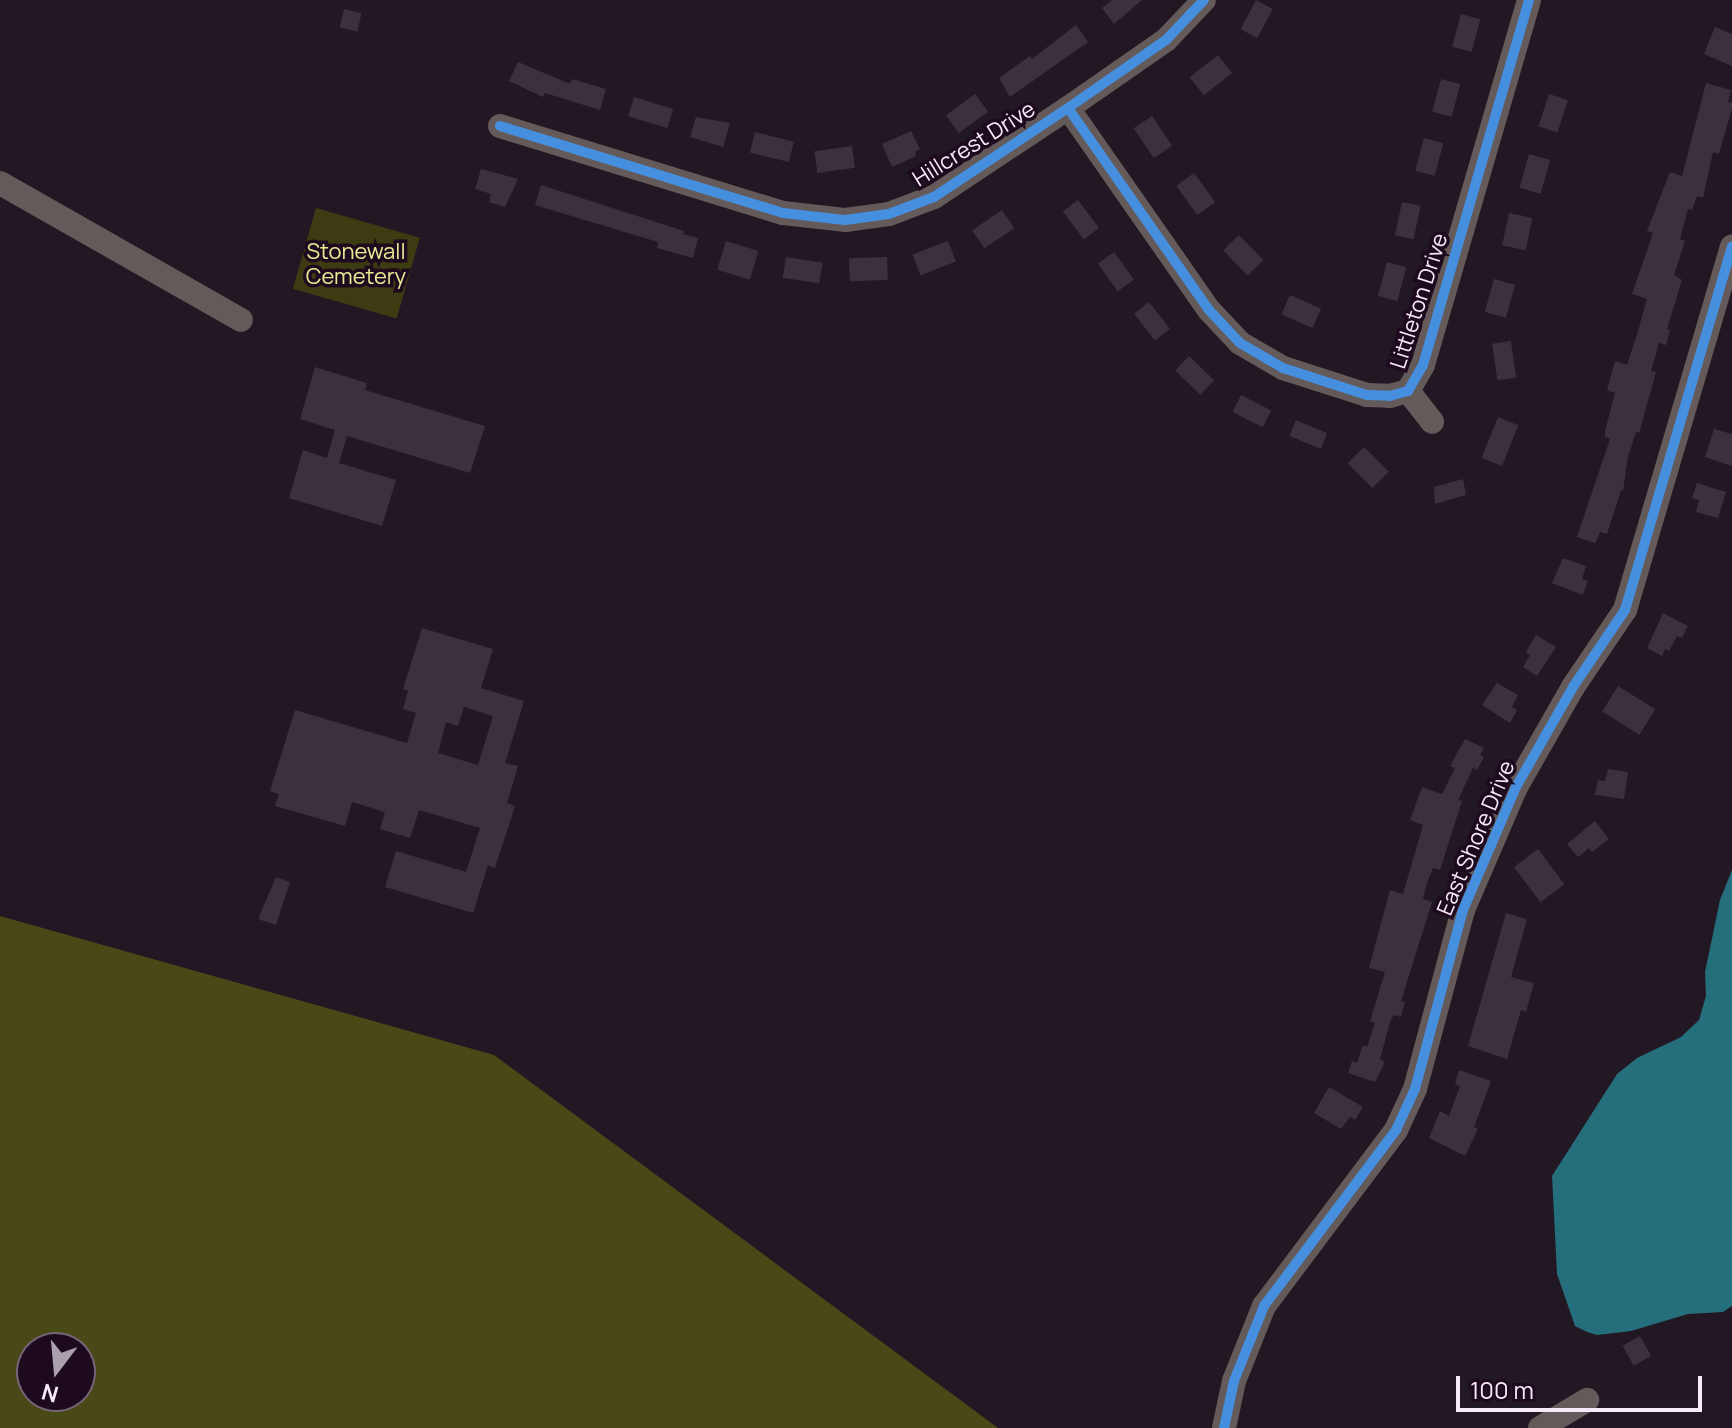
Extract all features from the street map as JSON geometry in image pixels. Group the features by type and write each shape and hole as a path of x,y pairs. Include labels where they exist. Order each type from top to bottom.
{"street":[{"name":"Hillcrest Drive","path":"500,126 783,213 845,220 889,214 934,197 1068,108 1166,40 1204,0"},
{"name":"Littleton Drive","path":"1068,108 1209,310 1240,343 1283,368 1367,395 1390,396 1408,391 1423,365 1529,0"},
{"path":"0,183 241,320"},
{"name":"East Shore Drive","path":"1224,1428 1234,1381 1264,1306 1396,1130 1415,1089 1463,910 1516,787 1573,687 1625,610 1732,246"},
{"name":"Littleton Drive","path":"1408,391 1432,422"},
{"path":"1540,1428 1587,1400"}],"green space":[{"name":"Stonewall Cemetery","path":"316,208 420,238 397,319 293,289"}],"shaded area":[{"path":"0,916 494,1055 998,1428 0,1428"}],"water":[{"path":"1732,870 1732,1306 1723,1312 1688,1314 1631,1331 1597,1335 1587,1332 1575,1326 1557,1274 1552,1176 1617,1074 1637,1058 1681,1037 1699,1020 1706,996 1705,972 1720,900"}],"building":[{"path":"1112,0 1142,0 1114,24 1102,8"},
{"path":"1256,0 1273,9 1257,38 1241,29"},
{"path":"344,9 362,13 357,32 340,28"},
{"path":"1461,14 1480,19 1472,52 1452,47"},
{"path":"1076,25 1088,42 1010,97 999,78 1030,56 1032,59"},
{"path":"1715,27 1732,34 1732,66 1704,54"},
{"path":"1218,55 1232,73 1204,95 1190,77"},
{"path":"518,62 570,84 572,79 606,89 600,110 545,93 543,97 509,81"},
{"path":"1441,79 1460,84 1452,117 1432,112"},
{"path":"1706,83 1731,90 1728,102 1732,103 1732,108 1719,154 1713,152 1703,198 1697,196 1692,210 1688,209 1680,239 1685,241 1674,275 1682,280 1667,329 1670,330 1666,345 1659,343 1651,371 1656,372 1639,433 1636,432 1628,457 1623,491 1607,534 1600,532 1595,543 1577,537 1610,439 1605,437 1605,431 1615,393 1607,390 1615,361 1627,365 1638,331 1647,299 1632,294 1653,233 1647,231 1670,172 1682,176"},
{"path":"975,94 988,112 959,133 946,115"},
{"path":"1549,94 1568,100 1558,133 1538,126"},
{"path":"634,97 673,109 667,128 628,116"},
{"path":"1152,116 1172,146 1154,158 1134,128"},
{"path":"696,117 730,123 723,147 690,137"},
{"path":"911,131 920,149 915,152 916,156 892,167 882,144"},
{"path":"755,132 794,142 789,162 750,152"},
{"path":"1424,138 1443,143 1435,176 1415,171"},
{"path":"852,146 855,168 817,173 814,151"},
{"path":"1529,154 1550,160 1541,194 1519,188"},
{"path":"481,169 518,179 505,207 489,202 491,194 475,189"},
{"path":"1194,173 1215,202 1197,215 1176,186"},
{"path":"541,185 684,231 683,234 698,238 693,258 657,248 658,242 535,205"},
{"path":"1078,200 1099,228 1084,239 1063,211"},
{"path":"1402,202 1421,206 1414,239 1395,235"},
{"path":"1002,210 1014,228 984,248 972,230"},
{"path":"1509,213 1532,218 1526,250 1502,245"},
{"path":"1239,235 1263,260 1247,275 1223,250"},
{"path":"726,241 759,251 750,280 717,270"},
{"path":"948,241 956,262 920,275 913,255"},
{"path":"1114,252 1134,280 1118,291 1098,264"},
{"path":"786,257 823,263 819,284 783,278"},
{"path":"887,257 888,280 850,281 849,258"},
{"path":"1387,262 1406,267 1397,301 1378,296"},
{"path":"1494,279 1515,285 1506,318 1485,312"},
{"path":"1290,295 1321,309 1313,328 1281,314"},
{"path":"1149,302 1170,329 1155,340 1134,314"},
{"path":"1511,341 1516,378 1497,380 1492,344"},
{"path":"1189,356 1214,380 1200,395 1175,370"},
{"path":"315,367 367,383 365,390 485,426 470,473 347,436 339,463 396,480 382,526 289,498 303,450 327,458 335,430 300,419"},
{"path":"1241,395 1271,410 1263,427 1232,412"},
{"path":"1498,417 1518,425 1502,466 1482,458"},
{"path":"1296,420 1327,433 1321,449 1289,436"},
{"path":"1714,429 1732,434 1732,466 1705,457"},
{"path":"1364,447 1389,472 1372,488 1348,463"},
{"path":"1463,479 1466,495 1435,504 1434,487"},
{"path":"1697,483 1726,492 1718,518 1696,512 1699,500 1692,498"},
{"path":"1563,558 1586,566 1582,579 1588,581 1583,595 1552,583"},
{"path":"1663,613 1688,626 1682,638 1677,636 1669,651 1665,649 1662,656 1647,648"},
{"path":"422,628 493,649 481,688 524,701 505,763 518,766 507,803 515,806 495,868 488,865 473,913 385,887 396,851 466,872 480,828 419,810 410,838 380,829 385,812 352,802 345,826 275,806 279,794 270,791 295,710 407,743 416,713 403,709 408,691 403,689","holes":["464,707 493,716 478,765 438,753 446,722 458,726"]},
{"path":"1536,635 1556,647 1537,676 1523,667 1530,655 1526,652"},
{"path":"1497,683 1518,695 1512,707 1517,710 1510,723 1482,705"},
{"path":"1618,686 1655,709 1639,735 1602,711"},
{"path":"1465,739 1484,748 1480,755 1484,757 1477,770 1473,768 1458,800 1462,801 1440,870 1433,868 1427,883 1423,899 1432,902 1401,1001 1405,1002 1401,1017 1394,1015 1391,1019 1380,1059 1385,1062 1375,1082 1348,1073 1352,1061 1357,1063 1363,1045 1367,1047 1375,1023 1370,1021 1385,972 1369,968 1390,890 1403,894 1423,825 1410,820 1422,787 1442,794 1455,768 1450,766"},
{"path":"1608,769 1628,772 1624,799 1595,795 1598,780 1605,781"},
{"path":"1595,821 1609,839 1592,852 1589,848 1578,857 1567,844"},
{"path":"1538,849 1564,884 1541,902 1514,867"},
{"path":"276,877 290,882 276,925 258,919"},
{"path":"1506,913 1527,919 1511,977 1534,983 1526,1012 1521,1010 1507,1059 1468,1046"},
{"path":"1459,1070 1491,1081 1474,1127 1478,1129 1465,1156 1429,1138 1440,1111 1449,1116 1460,1086 1455,1084"},
{"path":"1329,1087 1363,1107 1355,1120 1350,1117 1341,1129 1314,1113"},
{"path":"1640,1336 1651,1356 1634,1366 1623,1346"}],"cycle path":[{"path":"500,126 783,213 845,220 889,214 934,197 1068,108 1166,40 1204,0"},
{"path":"1068,108 1209,310 1240,343 1283,368 1367,395 1390,396 1408,391 1423,365 1529,0"},
{"path":"1224,1428 1234,1381 1264,1306 1396,1130 1415,1089 1463,910 1516,787 1573,687 1625,610 1732,246"}]}
